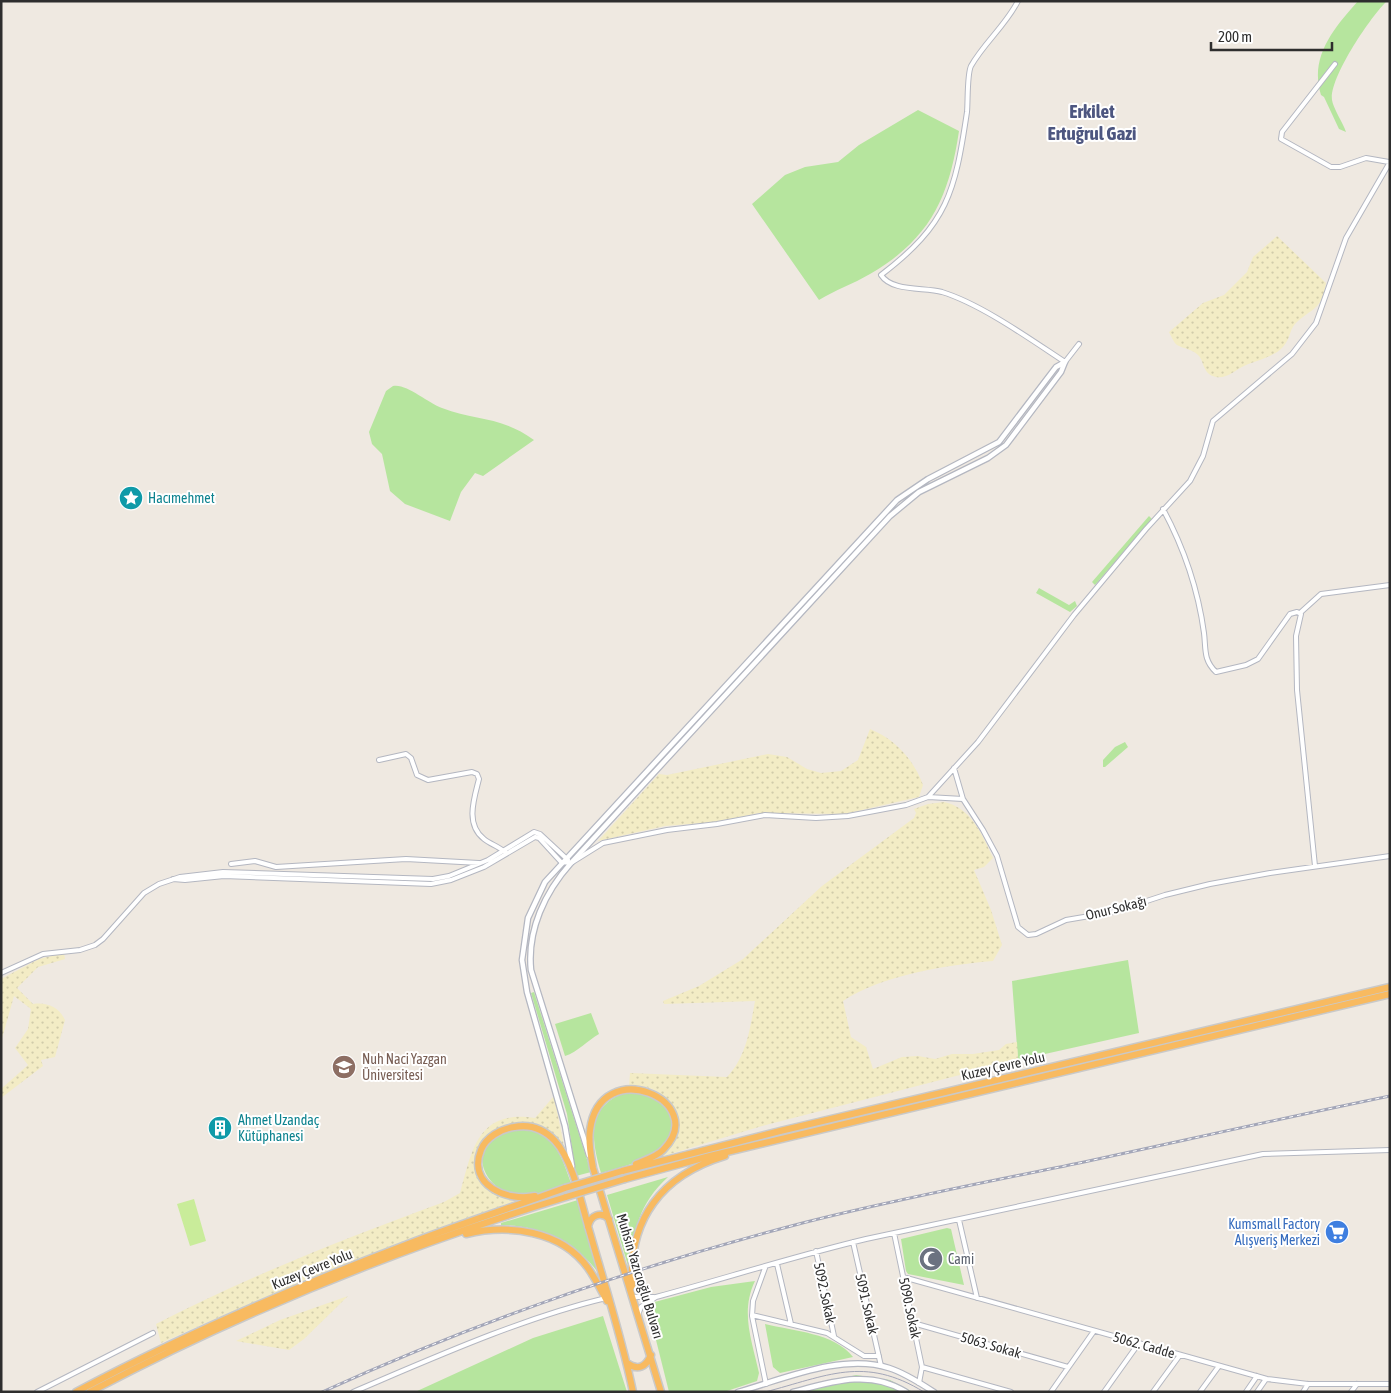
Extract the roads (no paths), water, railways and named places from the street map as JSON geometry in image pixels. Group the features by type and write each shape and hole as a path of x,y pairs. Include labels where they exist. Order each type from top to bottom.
{"highway":[{"name":"Kuzey Çevre Yolu","path":"622,1171 789,1129 1390,987"},
{"name":"Kuzey Çevre Yolu","path":"90,1392 237,1321 396,1256 506,1216 566,1197 625,1179 782,1139 1390,994"},
{"name":"Muhsin Yazıcıoğlu Bulvarı","path":"622,1171 664,1150 673,1134 674,1125 671,1110 661,1097 648,1091 623,1091 608,1097 599,1106 593,1117 590,1131 593,1168 661,1392"},
{"path":"622,1171 565,1188 531,1197 505,1196 495,1192 482,1177 479,1159 481,1150 486,1142 502,1131 521,1126 531,1126 540,1130 556,1142 573,1177 588,1228 612,1308 633,1392"},
{"path":"633,1297 632,1269 638,1233 645,1214 664,1190 680,1176 703,1164 782,1139"},
{"name":"Kuzey Çevre Yolu","path":"76,1392 161,1349 314,1281 415,1241 565,1188"},
{"path":"588,1228 590,1221 595,1216 605,1216 610,1220"},
{"path":"396,1256 482,1230 498,1228 526,1231 552,1240 574,1254 588,1268 612,1308"},
{"path":"627,1363 635,1368 641,1367 646,1364 651,1355"}],"street":[{"path":"1018,1 970,68 969,96 954,184 935,224 909,254 881,275 892,284 934,290 966,302 1065,362"},
{"path":"928,797 982,738 1074,615 1194,473 1203,456 1213,421 1292,354 1312,330 1346,238 1390,162 1366,158 1343,166 1331,167 1281,139 1282,132 1335,64"},
{"path":"593,1168 575,1115 531,965 533,935 541,909 553,886 571,863 890,516 919,492 988,458 1006,445 1061,372 1065,362 1079,344"},
{"path":"573,1177 565,1126 528,992 522,960 523,938 533,906 546,879 897,500 928,479 999,442 1056,367 1065,362"},
{"path":"1163,509 1177,535 1188,564 1201,614 1206,658 1216,672 1246,665 1255,660 1290,614 1300,613 1321,594 1390,585"},
{"path":"1300,613 1301,618 1296,636 1297,690 1315,866"},
{"path":"379,760 400,753 406,754 410,758 417,775 426,780 472,772 477,774 479,779 472,813 474,826 482,838 504,852"},
{"name":"Onur Sokağı","path":"954,768 963,799 993,847 1005,879 1017,925 1021,931 1028,935 1036,934 1071,919 1113,912 1190,889 1315,866 1390,856"},
{"path":"571,863 603,843 667,830 716,824 764,815 816,818 848,816 906,805 928,797 963,799"},
{"path":"1,973 43,954 80,950 95,945 103,939 144,893 159,884 173,879 223,872 428,880 444,878 481,864 536,832 563,860"},
{"path":"173,879 224,876 432,884 447,881 484,867 535,837 539,838 563,860 571,863"},
{"path":"231,864 255,861 276,867 419,860 481,864"},
{"path":"633,1297 656,1297 853,1242 1263,1154 1390,1150"},
{"path":"960,1220 977,1298"},
{"name":"5090. Sokak","path":"894,1233 922,1367 919,1383"},
{"name":"5091. Sokak","path":"853,1242 881,1366"},
{"name":"5092. Sokak","path":"816,1251 834,1336"},
{"path":"777,1264 791,1324"},
{"path":"765,1268 753,1301 752,1315 766,1384"},
{"name":"5062. Cadde","path":"903,1277 1266,1379 1308,1384 1390,1384"},
{"path":"638,1315 641,1306 656,1297"},
{"path":"353,1392 494,1335 570,1308 606,1298"},
{"path":"752,1315 834,1336 864,1356 879,1356"},
{"name":"5063. Sokak","path":"913,1324 1068,1367"},
{"path":"1051,1392 1094,1331"},
{"path":"37,1392 153,1333"},
{"path":"1104,1392 1139,1343"},
{"path":"1153,1392 1180,1355"},
{"path":"738,1392 840,1364 860,1363 881,1366 902,1373 934,1392"},
{"path":"1200,1392 1219,1366"},
{"path":"922,1367 1010,1392"},
{"path":"1246,1392 1257,1376"},
{"path":"793,1392 841,1380 861,1378 886,1382 906,1392"},
{"path":"1257,1392 1266,1379"},
{"path":"1303,1392 1308,1384"},
{"path":"1351,1392 1357,1384"}],"tram line":[{"path":"765,1392 845,1372 883,1374 924,1392"}],"railway":[{"path":"322,1392 437,1343 555,1298 735,1241 903,1199 1390,1096"}],"place":[{"name":"Hacımehmet","path":"131,498"},
{"name":"Nuh Naci Yazgan Üniversitesi","path":"344,1067"},
{"name":"Ahmet Uzandaç Kütüphanesi","path":"220,1128"},
{"name":"Kumsmall Factory Alışveriş Merkezi","path":"1337,1232"},
{"name":"Cami","path":"931,1259"}],"district":[{"name":"Erkilet Ertuğrul Gazi","path":"1092,122"}]}
